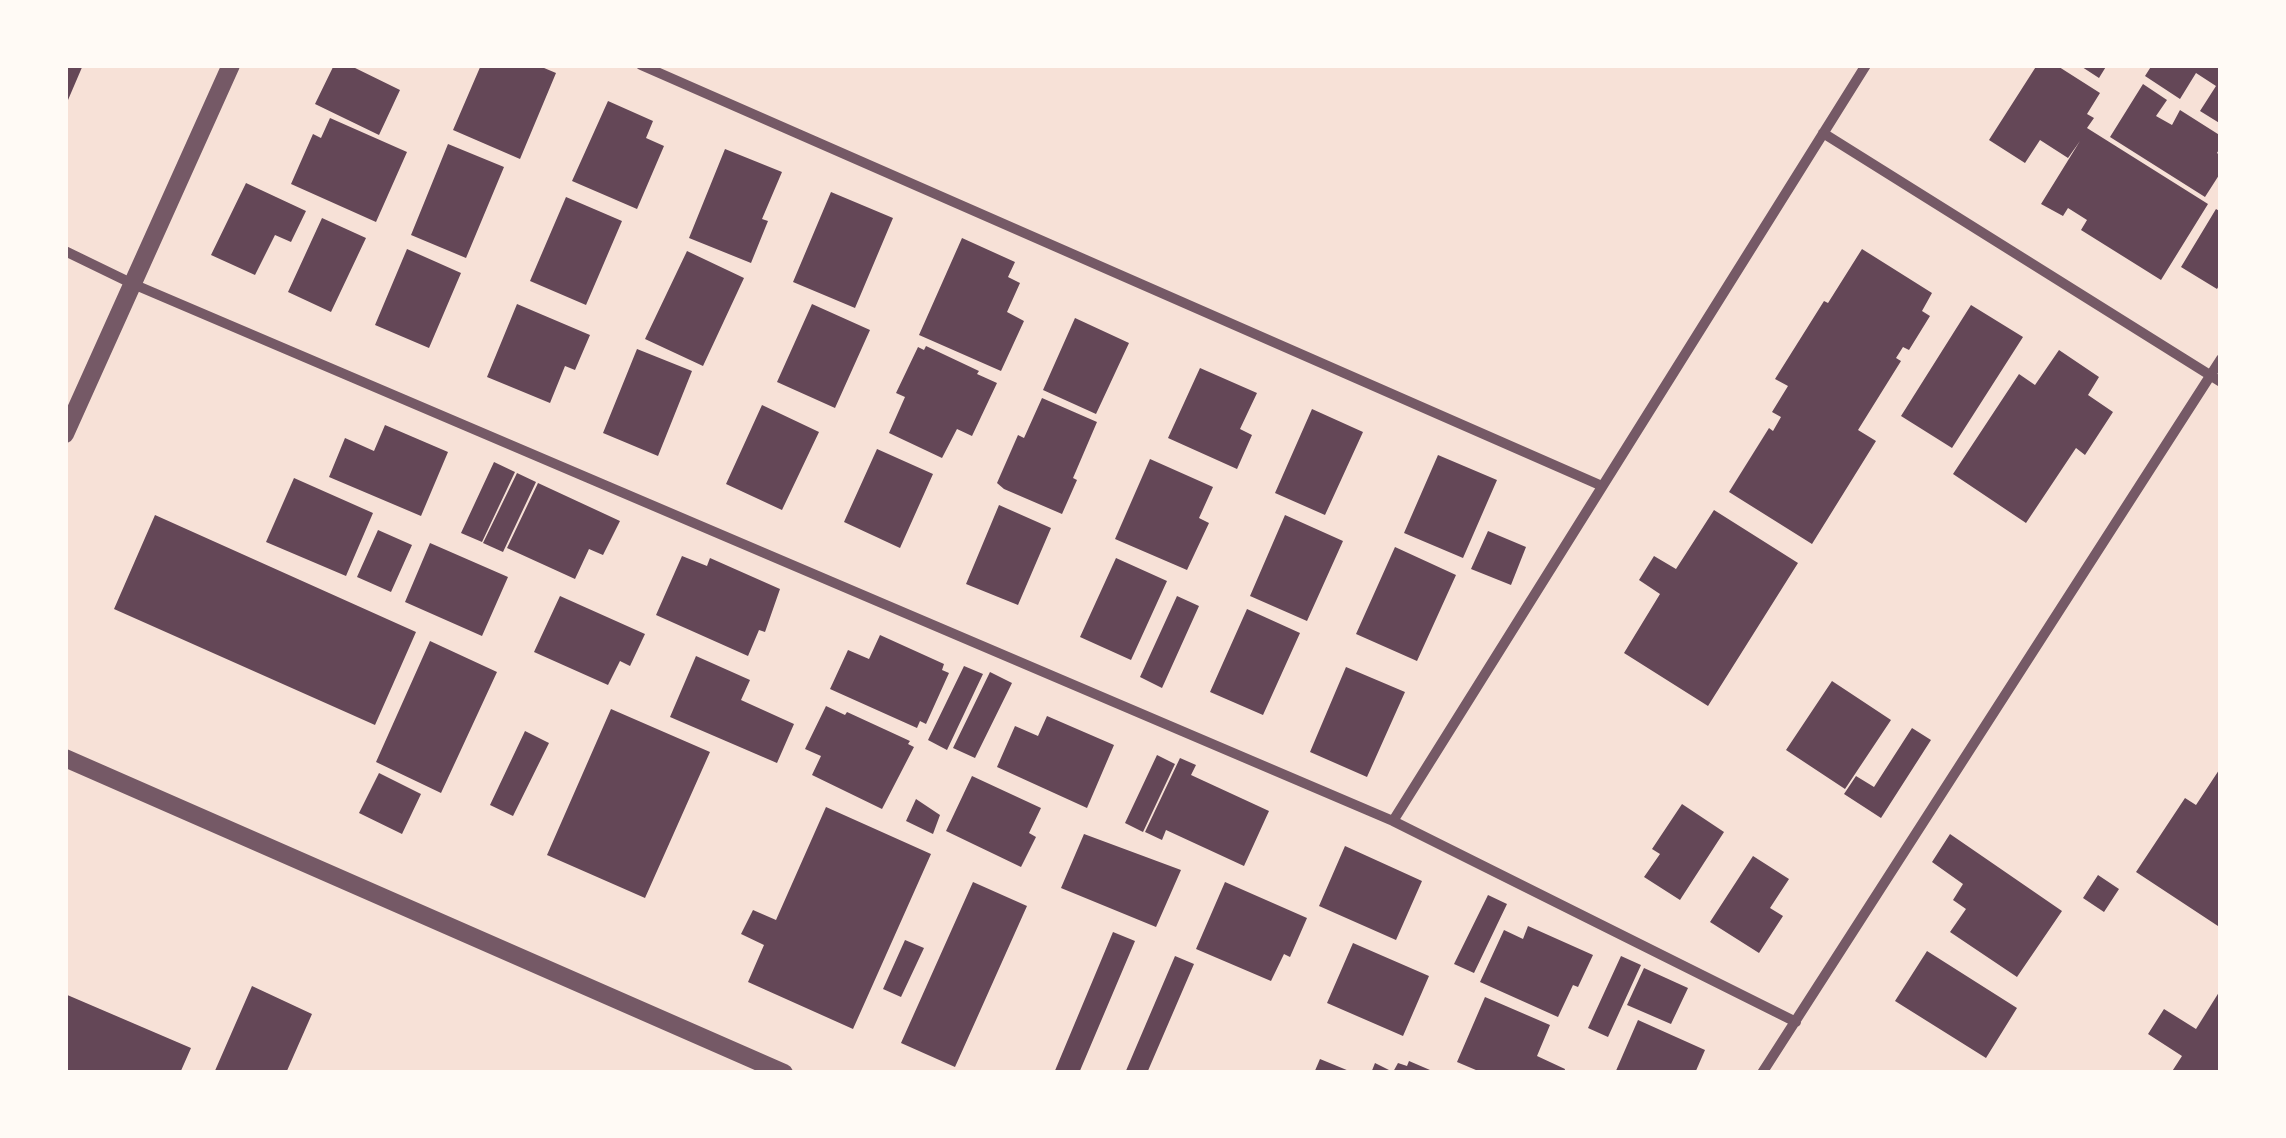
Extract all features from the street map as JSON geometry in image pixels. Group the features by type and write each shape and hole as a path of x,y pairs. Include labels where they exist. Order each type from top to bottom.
{"street":[{"path":"65,434 231,65"},
{"path":"642,65 1602,486"},
{"path":"1393,821 1866,65"},
{"path":"1824,133 2216,379"},
{"path":"65,251 132,284 1393,821 1796,1022"},
{"path":"1762,1073 2216,379 2221,359"},
{"path":"65,758 784,1073"}],"building":[{"path":"65,65 83,65 65,107"},
{"path":"334,65 349,65 400,90 379,135 315,104"},
{"path":"481,65 537,65 556,73 520,159 453,130"},
{"path":"2037,65 2056,65 2100,93 2087,114 2094,118 2087,128 2208,204 2161,280 2081,230 2087,220 2068,208 2063,216 2041,204 2080,141 2068,158 2040,140 2025,163 1989,140"},
{"path":"2079,65 2107,65 2099,78"},
{"path":"2152,65 2221,65 2221,124 2200,111 2216,86 2196,73 2180,99 2145,76"},
{"path":"2143,84 2167,100 2156,116 2172,125 2180,110 2221,136 2217,153 2221,156 2221,172 2205,197 2110,137"},
{"path":"608,101 653,121 646,138 664,146 637,209 572,181"},
{"path":"330,118 407,152 376,222 291,184 313,134 321,138"},
{"path":"448,144 504,167 466,258 411,235"},
{"path":"725,149 782,172 762,219 768,221 751,263 689,238"},
{"path":"246,183 306,211 291,242 275,235 255,275 211,255"},
{"path":"831,192 893,218 855,308 793,282"},
{"path":"566,197 622,221 586,305 530,281"},
{"path":"2216,209 2221,212 2221,282 2217,289 2181,267"},
{"path":"322,218 366,238 331,312 288,292"},
{"path":"962,238 1015,262 1008,277 1020,283 1007,312 1024,321 1001,371 919,335"},
{"path":"407,249 461,273 429,348 375,325"},
{"path":"1862,249 1932,293 1922,311 1930,316 1909,350 1903,347 1896,358 1901,361 1858,430 1876,441 1812,544 1729,492 1769,428 1773,431 1781,417 1772,412 1788,386 1775,379"},
{"path":"687,251 744,278 703,366 645,339"},
{"path":"517,304 590,335 575,370 565,366 550,403 487,377"},
{"path":"812,304 870,330 835,408 777,382"},
{"path":"1971,305 2023,337 1952,448 1901,416"},
{"path":"1075,318 1129,343 1096,414 1043,390"},
{"path":"926,346 997,383 972,436 957,429 942,458 889,433 905,397 896,393 918,347 924,350"},
{"path":"637,349 692,371 658,456 603,433"},
{"path":"2059,350 2099,377 2088,395 2113,412 2085,455 2076,448 2026,523 1953,474 2019,374 2035,385"},
{"path":"1200,368 1257,393 1240,429 1252,435 1237,469 1168,438"},
{"path":"1042,398 1097,422 1062,514 997,483 1018,435 1024,438"},
{"path":"762,405 819,432 782,510 726,484"},
{"path":"1312,409 1363,432 1325,515 1275,493"},
{"path":"385,425 448,452 421,516 329,477 345,438 374,451"},
{"path":"877,449 933,474 900,548 844,522"},
{"path":"1438,455 1497,480 1463,558 1404,533"},
{"path":"1150,459 1213,487 1199,518 1209,523 1187,570 1115,539"},
{"path":"494,462 515,472 482,542 461,533"},
{"path":"517,473 536,482 503,552 483,543"},
{"path":"294,478 373,513 346,576 266,542"},
{"path":"538,483 620,521 603,555 589,549 575,579 507,548"},
{"path":"999,505 1051,528 1018,605 966,584"},
{"path":"1714,510 1798,563 1708,706 1624,653 1660,594 1639,580 1654,556 1676,569"},
{"path":"155,515 416,632 375,725 114,609"},
{"path":"1285,515 1343,541 1307,621 1250,596"},
{"path":"378,530 412,545 391,592 357,577"},
{"path":"1488,531 1526,547 1511,585 1471,569"},
{"path":"430,543 508,577 482,636 405,602"},
{"path":"1395,547 1456,575 1417,661 1356,634"},
{"path":"682,556 707,566 710,558 780,589 765,632 759,630 748,656 656,615"},
{"path":"1116,558 1167,581 1131,660 1080,637"},
{"path":"560,596 645,634 630,666 620,661 608,685 534,652"},
{"path":"1177,596 1199,606 1162,688 1140,677"},
{"path":"1247,609 1300,633 1263,715 1210,692"},
{"path":"880,635 944,664 942,670 949,673 926,724 920,721 917,728 830,689 848,650 869,659"},
{"path":"430,641 497,672 441,793 376,762"},
{"path":"696,656 750,680 741,700 794,724 777,763 670,717"},
{"path":"964,666 983,674 947,750 928,740"},
{"path":"1346,667 1405,692 1367,777 1310,752"},
{"path":"990,672 1012,683 975,758 953,748"},
{"path":"1832,681 1891,720 1845,789 1786,750"},
{"path":"826,706 910,741 908,744 914,747 882,809 812,775 821,756 805,749"},
{"path":"611,709 710,752 645,898 547,855"},
{"path":"1047,716 1114,745 1087,808 997,767 1015,726 1038,736"},
{"path":"1912,728 1931,740 1881,818 1844,794 1856,776 1874,787"},
{"path":"525,731 549,743 513,816 490,805"},
{"path":"1157,755 1175,764 1143,832 1125,823"},
{"path":"1180,758 1196,765 1191,775 1269,811 1244,866 1166,830 1162,840 1145,832"},
{"path":"2221,767 2221,928 2136,872 2185,798 2196,805"},
{"path":"379,773 421,794 402,834 359,813"},
{"path":"972,776 1041,808 1029,833 1036,837 1021,867 946,831"},
{"path":"916,799 940,815 933,834 906,821"},
{"path":"1682,804 1724,832 1680,900 1644,877 1660,854 1652,849"},
{"path":"826,807 931,854 853,1029 748,982 764,945 741,934 753,910 776,920"},
{"path":"1084,834 1181,870 1156,927 1061,888"},
{"path":"1950,834 2062,911 2017,977 1950,932 1966,909 1953,900 1963,884 1932,862"},
{"path":"1345,846 1422,881 1396,940 1319,906"},
{"path":"1753,856 1789,879 1770,908 1783,916 1759,953 1710,922"},
{"path":"2098,875 2119,889 2104,912 2083,898"},
{"path":"973,882 1027,906 955,1067 901,1043"},
{"path":"1225,882 1307,918 1290,957 1284,954 1271,981 1196,949"},
{"path":"1488,895 1507,904 1474,973 1454,964"},
{"path":"1528,926 1593,955 1558,1017 1480,982 1504,930 1523,939"},
{"path":"1113,932 1135,941 1079,1073 1054,1073"},
{"path":"905,940 924,948 901,997 883,989"},
{"path":"1353,943 1429,976 1403,1036 1327,1003"},
{"path":"1927,951 2017,1008 1986,1058 1895,1001"},
{"path":"1175,956 1194,964 1147,1073 1125,1073"},
{"path":"1621,956 1641,965 1608,1037 1588,1028"},
{"path":"1644,968 1688,988 1671,1024 1627,1005"},
{"path":"252,986 312,1014 286,1073 214,1073"},
{"path":"2221,989 2221,1073 2171,1073 2182,1056 2148,1034 2164,1009 2196,1029"},
{"path":"65,994 191,1048 180,1073 65,1073"},
{"path":"1485,997 1550,1025 1537,1056 1565,1069 1564,1073 1483,1073 1457,1062"},
{"path":"1638,1020 1705,1050 1695,1073 1615,1073"},
{"path":"1320,1059 1354,1073 1314,1073"},
{"path":"1409,1061 1437,1073 1371,1073 1375,1063 1393,1072 1398,1063 1407,1066"}]}
